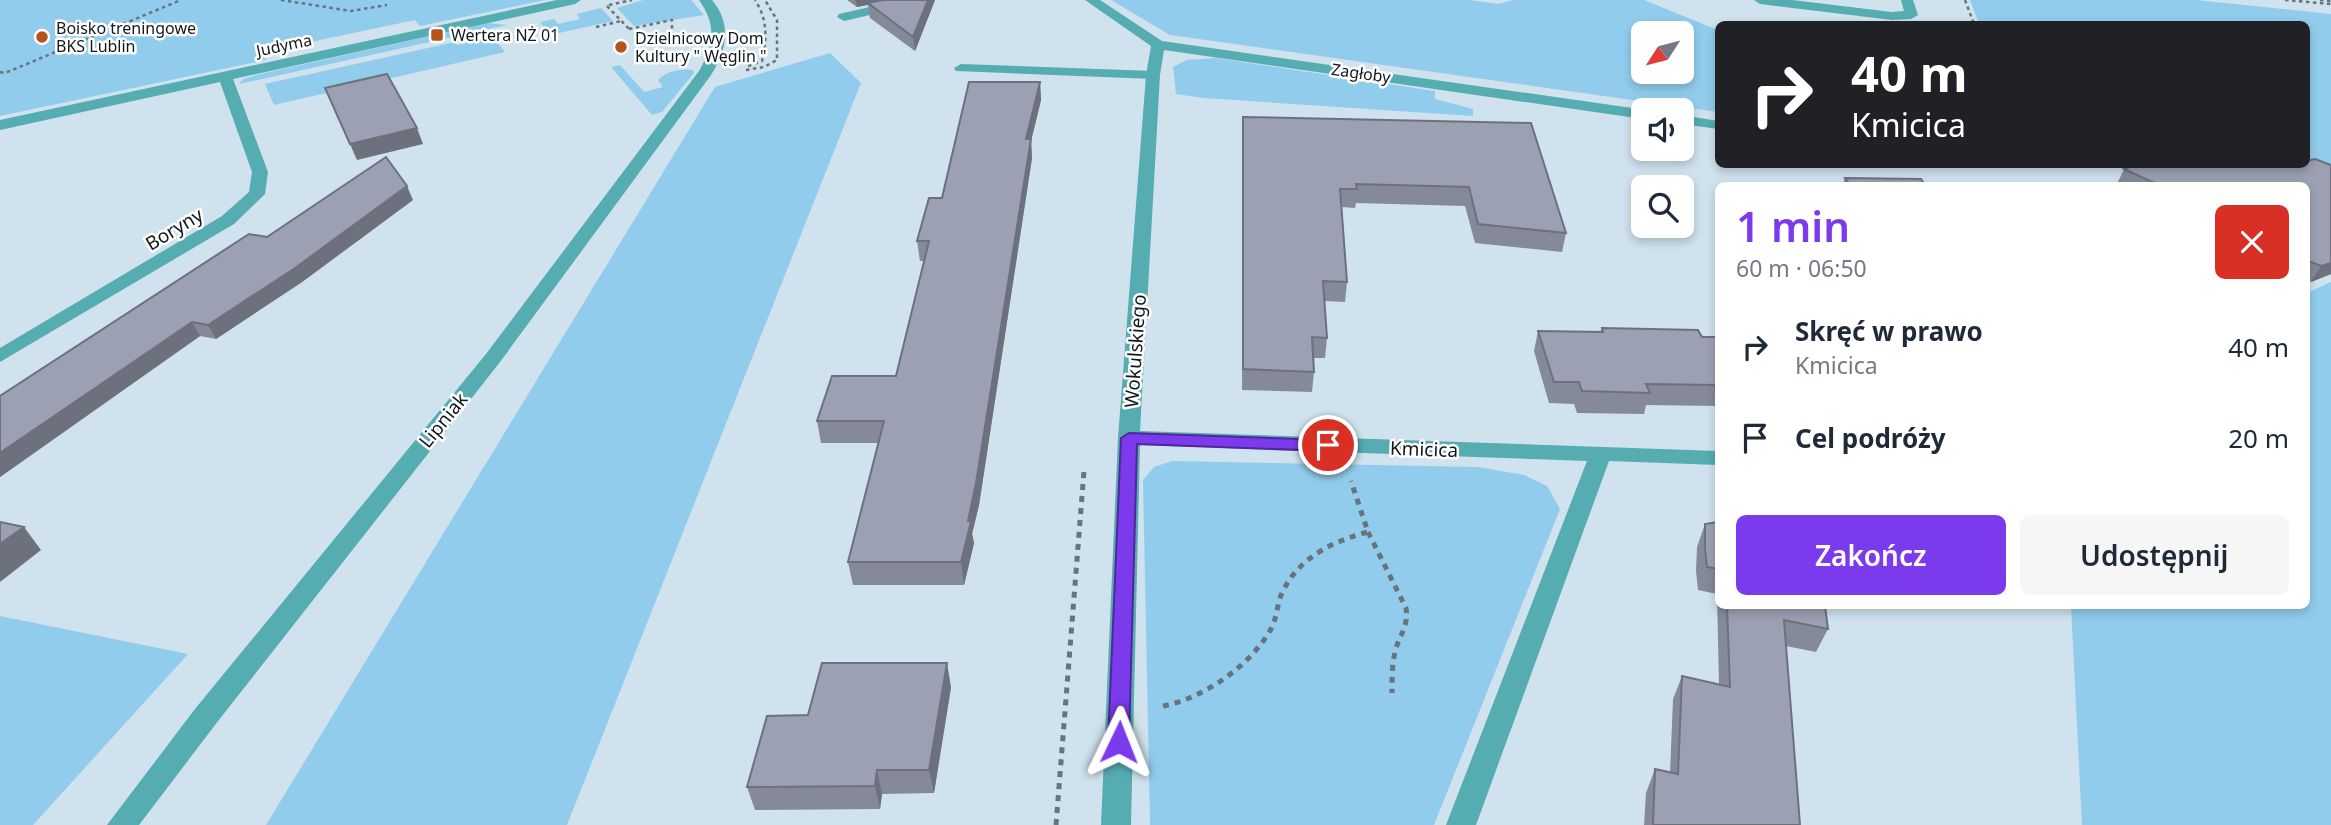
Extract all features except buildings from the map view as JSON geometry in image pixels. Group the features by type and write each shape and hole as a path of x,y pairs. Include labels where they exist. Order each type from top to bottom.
{"street":[{"name":"Judyma","path":"0,125 575,0"},
{"name":"Lipniak","path":"122,825 205,717 493,358 706,72 720,47 716,12 705,0"},
{"path":"844,17 916,0"},
{"name":"Zagłoby","path":"1091,0 1158,45 1631,112"},
{"path":"1760,0 1892,16 1910,15 1907,0"},
{"name":"Wokulskiego","path":"1116,825 1129,438 1153,75 1158,45"},
{"path":"961,68 1153,75"},
{"name":"Boryny","path":"0,356 229,220 257,194 260,172 225,76"},
{"path":"1694,122 1715,125"},
{"name":"Kmicica","path":"1129,438 1715,458"},
{"path":"1461,825 1600,455"}],"path":[{"path":"0,72 5,73 181,0"},
{"path":"281,0 351,10"},
{"path":"706,72 764,67 777,60 779,36 776,17 765,0"},
{"path":"1965,0 1973,21"},
{"path":"2285,0 2331,3"},
{"path":"2320,0 2331,3"},
{"path":"607,6 630,30 673,20 672,40"},
{"path":"1349,476 1368,532 1406,608 1409,621 1407,631 1396,647 1392,668 1392,693"},
{"path":"1158,706 1171,705 1195,697 1216,684 1271,629 1280,597 1293,574 1334,542 1368,532"}],"shaded area":[{"path":"0,0 545,0 420,26 415,20 263,52 266,60 0,116"},
{"path":"643,0 691,0 704,15 634,26 617,8"},
{"path":"1111,0 1470,0 1498,4 1513,0 1644,0 1715,29 1715,112 1694,109 1694,98 1631,100 1170,35"},
{"path":"1970,0 2196,0 2331,14 2331,183 2310,167 2310,21 1978,21"},
{"path":"601,8 613,21 550,35 540,22 554,19 558,24 580,19 577,14"},
{"path":"488,23 507,25 239,84 243,79 260,74"},
{"path":"493,37 505,52 274,105 265,84 455,42 457,45"},
{"path":"830,53 861,83 567,825 266,825 715,87"},
{"path":"1216,58 1435,91 1435,99 1473,109 1473,116 1176,94 1173,67 1187,60"},
{"path":"620,65 644,92 663,87 658,80 669,72 688,69 694,73 662,112 652,115 611,67"},
{"path":"2331,282 2331,825 2082,825 2071,609 2310,609 2310,292"},
{"path":"1172,461 1478,467 1524,475 1547,486 1560,509 1434,825 1150,825 1143,480 1154,467"},
{"path":"0,616 188,654 33,825 0,825"}],"place":[{"name":"Wertera NŻ 01","path":"437,35"},
{"name":"Boisko treningowe BKS Lublin","path":"42,37"},
{"name":"Dzielnicowy Dom Kultury \" Węglin \"","path":"621,47"}],"route":[{"path":"1119,742 1129,438 1328,445"}]}
